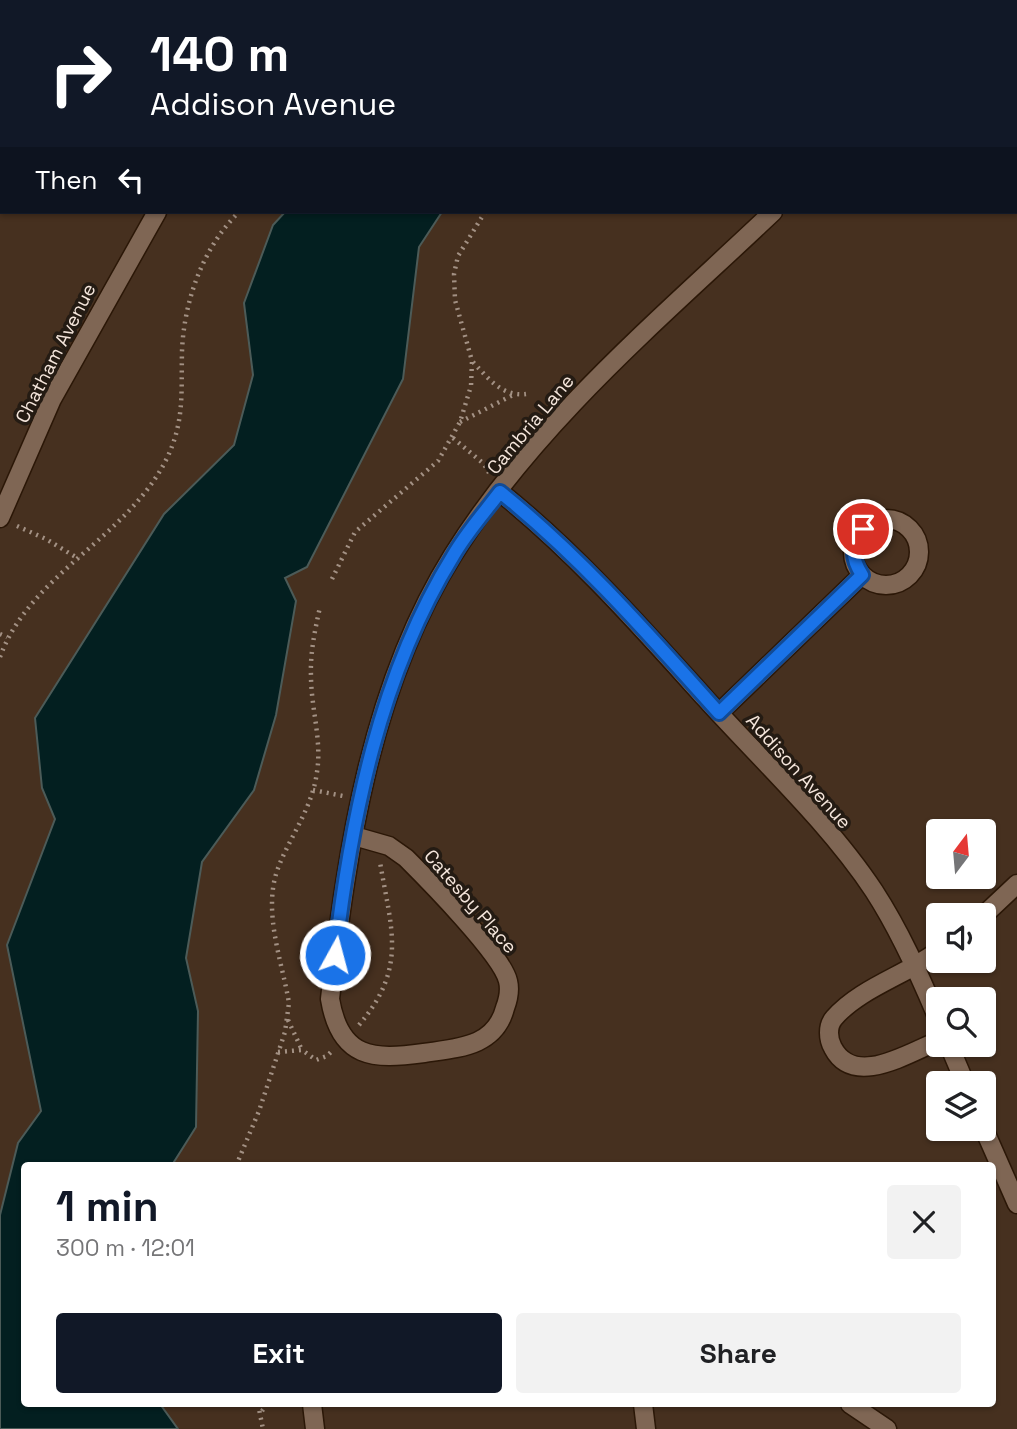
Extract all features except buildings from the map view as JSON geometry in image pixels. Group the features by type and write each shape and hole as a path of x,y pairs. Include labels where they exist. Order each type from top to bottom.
{"street":[{"name":"Chatham Avenue","path":"6,521 52,400 156,214"},
{"name":"Cambria Lane","path":"343,1038 335,1025 330,999 343,888 372,752 416,624 453,555 531,449 593,382 771,214"},
{"name":"Addison Avenue","path":"500,492 552,534 596,577 822,827 874,891 926,991"},
{"path":"719,713 862,575"},
{"name":"Catesby Place","path":"343,1038 371,1056 386,1058 470,1046 497,1028 508,999 509,983 496,959 406,858 376,841 354,835"},
{"path":"996,904 1017,884"},
{"path":"926,960 850,1003 831,1020 828,1039 838,1056 854,1067 875,1066 926,1046"},
{"path":"989,1141 1017,1204"},
{"path":"312,1407 315,1429"},
{"path":"643,1407 646,1429"},
{"path":"854,1407 887,1429"}],"path":[{"path":"0,657 7,637 36,599 131,512 167,457 183,404 186,315 195,282 216,239 237,214"},
{"path":"332,579 355,532 438,461 460,422 471,386 472,361 455,300 454,274 458,256 484,214"},
{"path":"472,361 488,379 513,396"},
{"path":"460,422 513,396 526,394"},
{"path":"453,438 484,464 500,492"},
{"path":"6,521 46,538 79,559"},
{"path":"238,1162 259,1111 288,1020 289,1003 271,897 280,864 298,831 313,790 318,744 311,676 312,643 320,607"},
{"path":"0,634 7,637"},
{"path":"313,790 362,800"},
{"path":"288,1020 302,1050 316,1060 321,1059 378,1003 392,966 394,938 376,841"},
{"path":"277,1052 302,1050"},
{"path":"260,1407 263,1429"}],"water":[{"path":"283,214 441,214 419,247 403,379 307,567 285,578 296,601 276,715 254,790 202,862 186,958 198,1011 196,1127 174,1162 21,1162 21,1407 162,1407 178,1429 0,1429 0,1215 18,1143 41,1111 7,945 55,819 42,788 35,718 164,514 234,445 253,375 244,303 273,225"}],"route":[{"path":"335,955 348,862 372,752 393,685 416,624 453,555 500,492 552,534 596,577 719,713 862,575 855,564 853,552 855,539 863,529"}]}
